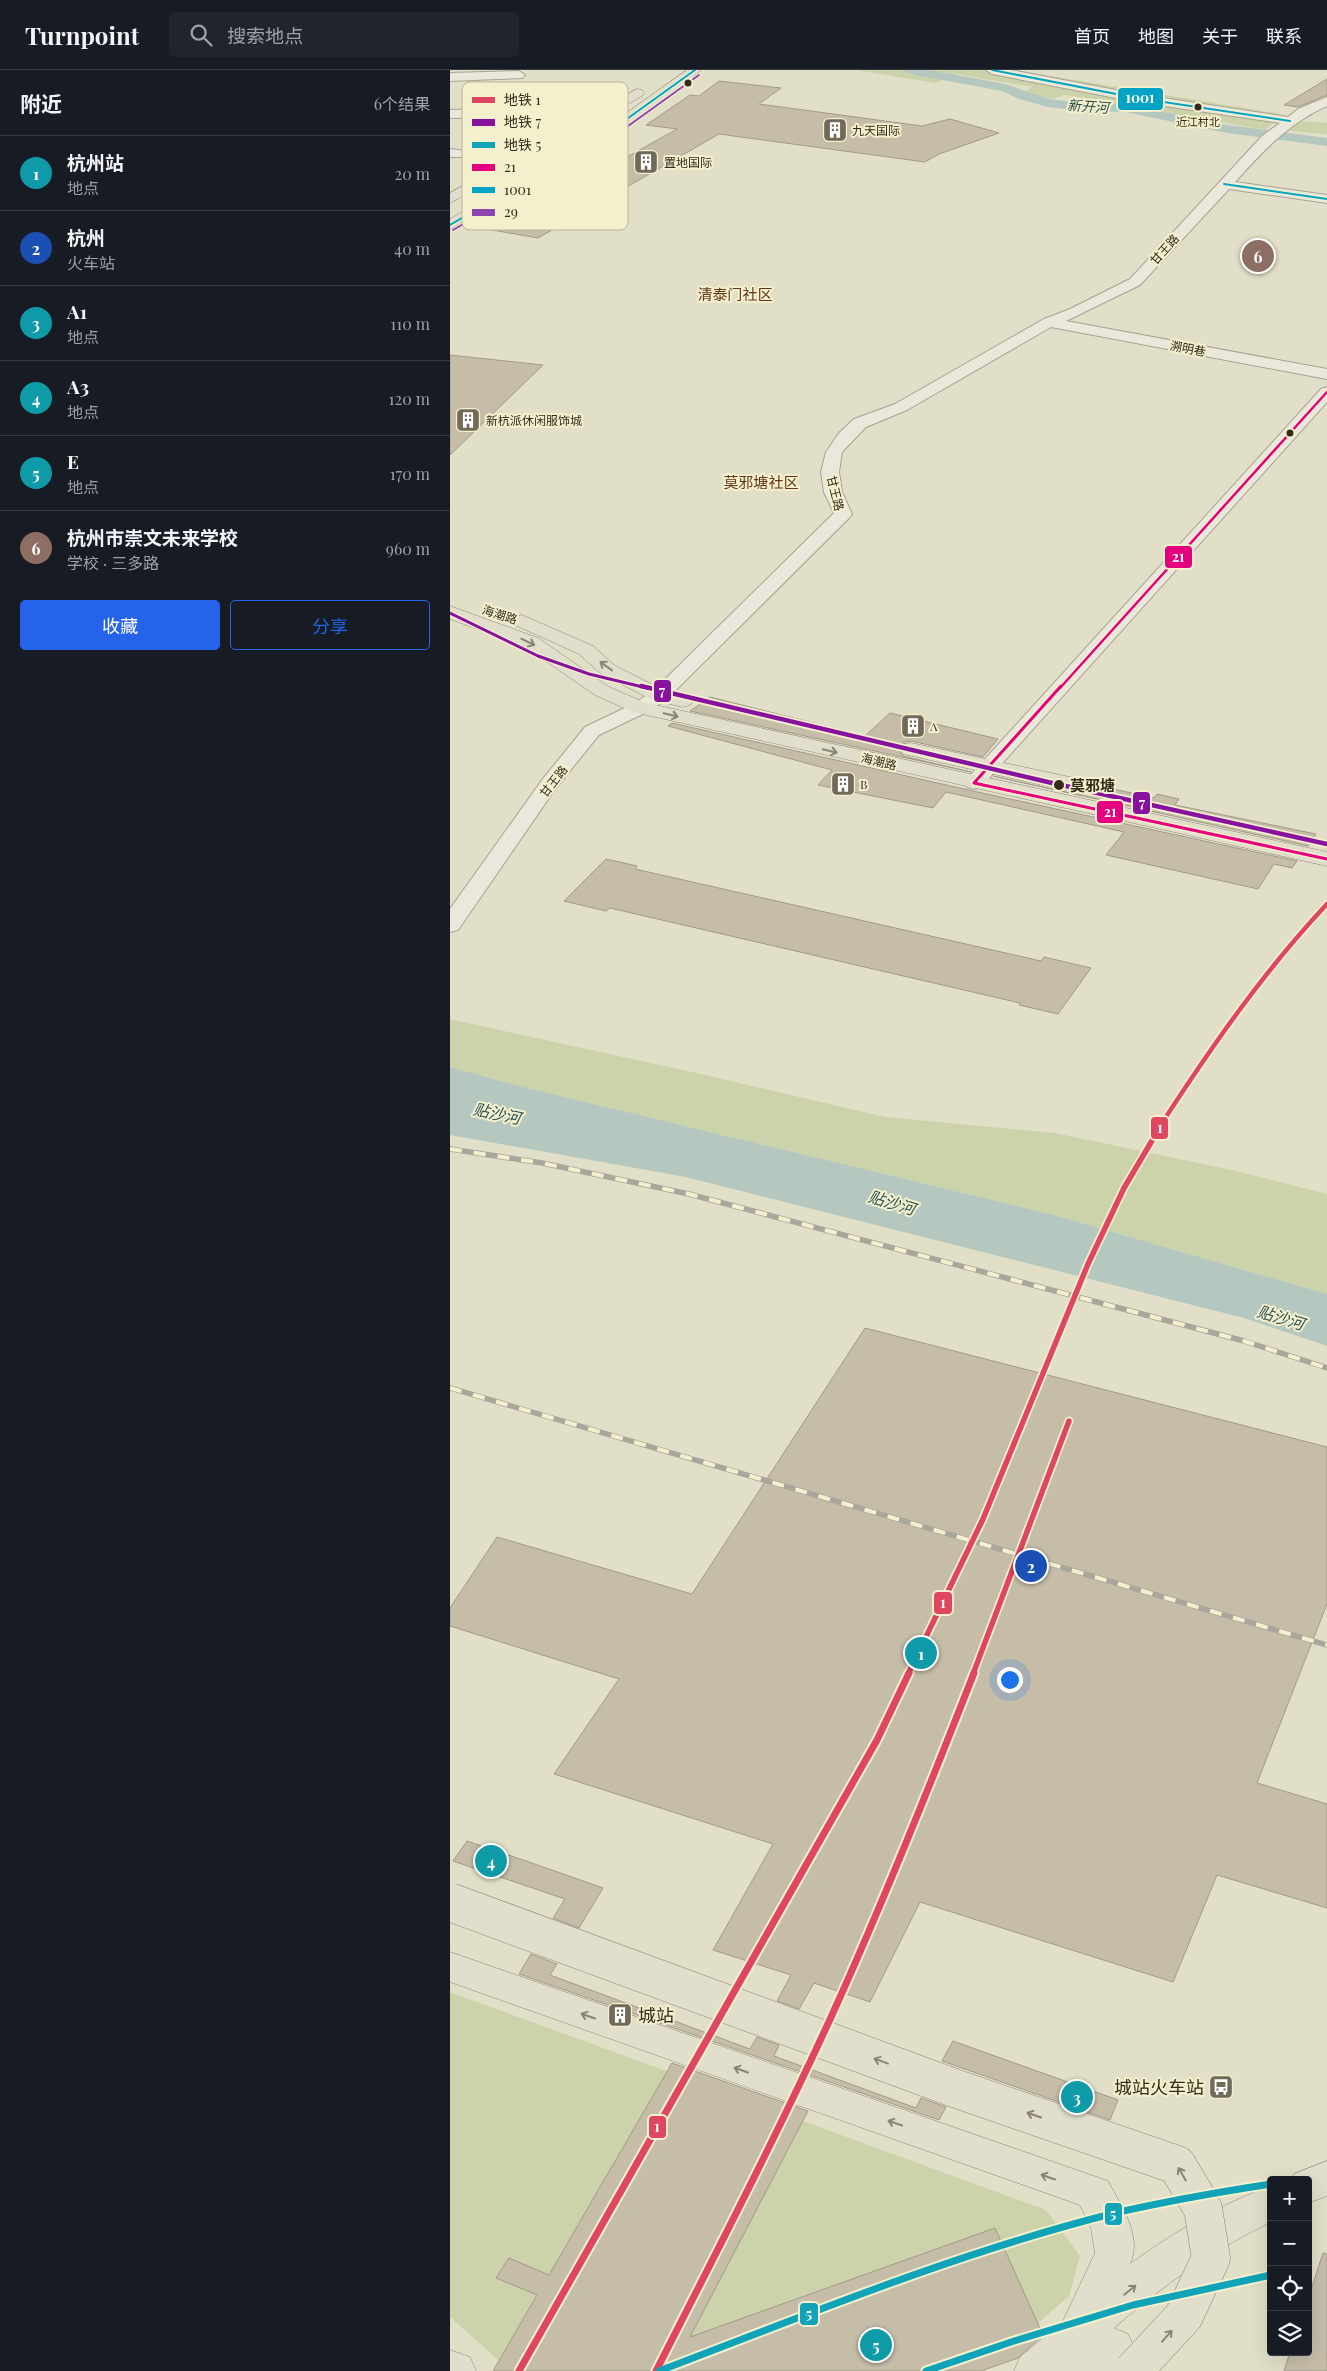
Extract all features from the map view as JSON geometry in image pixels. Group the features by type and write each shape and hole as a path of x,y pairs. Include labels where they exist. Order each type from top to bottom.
{"main road":[{"path":"628,120 695,70"},
{"path":"628,97 650,84"},
{"path":"450,199 462,192"},
{"path":"450,225 462,218"},
{"name":"海潮路","path":"450,596 532,624 586,650 607,669 659,696 989,766 1327,841"},
{"name":"海潮路","path":"450,612 531,642 602,691 640,708 974,783 1327,859"},
{"path":"450,1902 957,2089 1177,2165 1203,2209 1211,2258 1184,2316 1102,2355 1064,2348 1035,2371"},
{"path":"450,1967 1094,2193 1111,2227 1115,2252 1102,2355"},
{"path":"1312,2184 1327,2178"},
{"path":"1102,2355 1162,2265 1250,2212 1267,2205"},
{"path":"450,2369 454,2371"}],"street":[{"path":"992,70 1147,99 1290,121"},
{"path":"450,77 520,72"},
{"name":"甘王路","path":"450,925 549,784 592,732 640,708 659,696 843,514 834,492 830,472 834,452 845,437 860,423 901,407 1049,322 1075,312 1134,282 1267,139 1303,112 1327,101"},
{"path":"1224,184 1327,199"},
{"name":"溯明巷","path":"1049,322 1327,374"},
{"path":"974,783 1327,392"}],"green space":[{"path":"855,70 1014,70 1281,114 1266,130 1064,95 1053,99 1024,93 1032,87 955,74 936,83"},
{"path":"1299,121 1327,123 1327,134 1289,131"},
{"path":"450,1019 710,1076 885,1117 1055,1133 1236,1171 1327,1194 1327,1294 1054,1215 519,1086 450,1067"},
{"path":"450,1992 1046,2210 1080,2256 1069,2296 983,2371 515,2371 506,2367 450,2317"}],"water":[{"name":"贴沙河","path":"450,1067 519,1086 1054,1215 1327,1294 1327,1346 1244,1318 686,1177 450,1135"}],"building":[{"path":"1327,79 1327,95 1298,107 1284,105"},
{"name":"九天国际","path":"719,81 781,88 759,104 922,126 950,119 999,133 939,154 925,162 719,134 628,186 628,157 677,129 646,125 690,95 699,96"},
{"name":"九天国际","path":"492,230 552,230 538,238"},
{"path":"450,355 543,365 450,455"},
{"path":"710,697 865,736 890,713 998,739 983,757 911,741 903,742 898,748 903,756 971,772 690,711"},
{"path":"672,723 973,791 1297,861 1292,868 1274,864 1258,889 1106,855 1124,832 946,792 933,808 818,785 832,770 668,726"},
{"path":"993,776 1079,795 1089,792 1091,784 1154,798 1157,794 1179,799 1175,805 1316,834 1308,846"},
{"path":"606,859 637,866 635,869 1041,961 1044,957 1091,968 1058,1014 1019,1005 1020,1003 610,908 606,911 564,901"},
{"path":"865,1328 1327,1447 1327,1604 1257,1783 1327,1804 1327,1908 1217,1875 1173,1982 920,1902 870,2002 814,1983 799,2009 777,2001 791,1975 713,1950 773,1844 554,1774 619,1679 450,1626 450,1608 497,1537 692,1594"},
{"path":"467,1841 603,1888 579,1928 553,1918 565,1899 453,1861"},
{"path":"531,1954 557,1964 550,1975 750,2049 757,2037 779,2045 774,2056 916,2108 921,2098 946,2107 939,2120 519,1974"},
{"path":"953,2041 1118,2100 1110,2120 942,2061"},
{"name":"城站","path":"672,2063 808,2111 690,2337 995,2228 1043,2335 1018,2358 981,2371 493,2371 537,2295 496,2278 509,2258 549,2275"},
{"path":"1323,2253 1327,2254 1327,2371 1284,2371 1289,2356 1312,2356 1312,2287"}],"waterway":[{"name":"新开河","path":"910,70 1005,88 1023,96 1048,103 1083,107 1125,108 1227,129 1327,142"}],"railway":[{"path":"450,1149 542,1163 689,1194 1244,1341 1327,1368"},
{"path":"450,1388 1327,1645"}],"metro line":[{"name":"7","path":"450,613 538,656 589,674 1052,783 1327,844"},
{"name":"1","path":"519,2371 877,1740 983,1519 1088,1264 1124,1188 1163,1122 1240,1007 1290,943 1327,904"},
{"name":"1","path":"656,2371 783,2118 855,1964 939,1762 1069,1421"},
{"name":"5","path":"659,2371 884,2286 1037,2235 1193,2196 1267,2185"},
{"name":"5","path":"926,2371 1014,2341 1133,2305 1267,2276"}],"transit line":[{"name":"1001","path":"628,118 695,70"},
{"name":"1001","path":"992,70 1137,98 1290,121"},
{"name":"29","path":"628,126 699,75"},
{"name":"1001","path":"1224,184 1327,199"},
{"name":"1001","path":"450,225 462,218"},
{"name":"29","path":"453,230 462,225"},
{"name":"21","path":"1327,392 974,783 1327,859"}],"place":[{"name":"近江村北","path":"1198,107"},
{"name":"九天国际","path":"835,130"},
{"name":"置地国际","path":"646,162"},
{"name":"杭州市崇文未来学校","path":"1258,256"},
{"name":"新杭派休闲服饰城","path":"468,420"},
{"name":"A","path":"913,726"},
{"name":"B","path":"843,784"},
{"name":"莫邪塘","path":"1059,785"},
{"name":"杭州","path":"1031,1566"},
{"name":"杭州站","path":"921,1653"},
{"name":"A3","path":"491,1861"},
{"name":"城站","path":"620,2015"},
{"name":"城站火车站","path":"1221,2087"},
{"name":"A1","path":"1077,2097"},
{"name":"E","path":"876,2345"}],"district":[{"name":"清泰门社区","path":"735,294"},
{"name":"莫邪塘社区","path":"761,482"}]}
